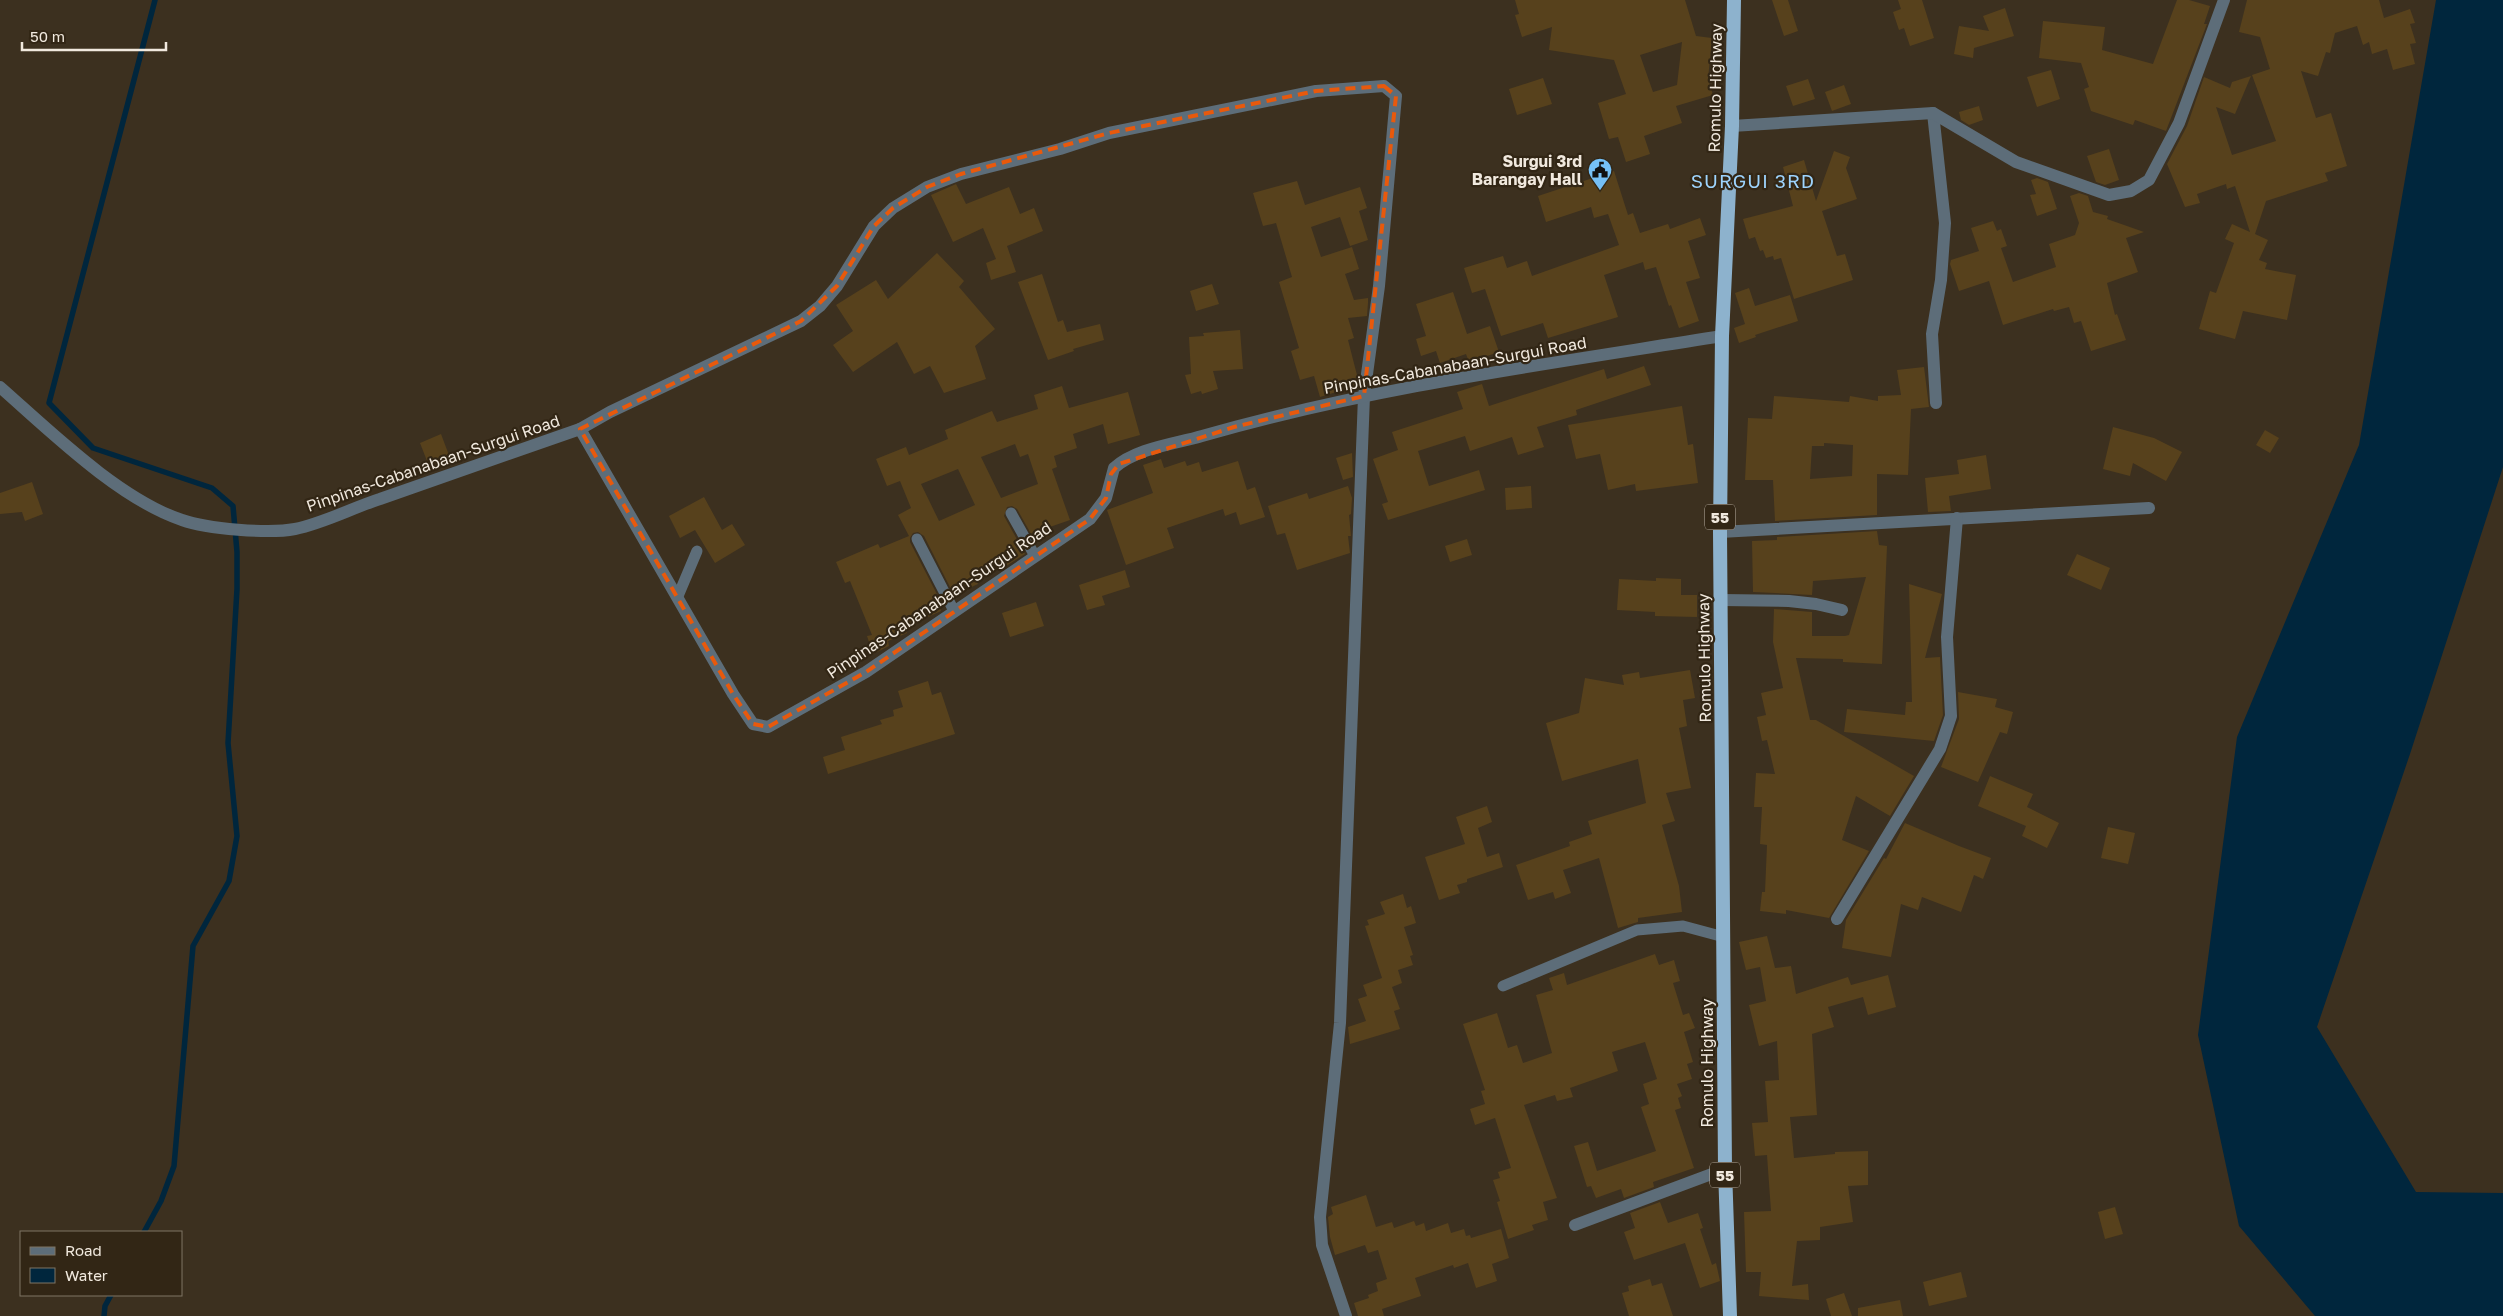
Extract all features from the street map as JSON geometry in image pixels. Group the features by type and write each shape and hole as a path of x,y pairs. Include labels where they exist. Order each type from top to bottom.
{"highway":[{"name":"Romulo Highway","path":"1730,1316 1725,1169 1720,532 1722,336 1732,126 1734,0"}],"street":[{"path":"1732,126 1933,113 2016,162 2109,195 2131,191 2149,180 2179,123 2224,0"},
{"path":"580,429 610,412 802,321 820,306 837,286 874,226 893,208 927,187 961,174 1023,159 1109,133 1316,91 1384,86 1396,96 1379,286 1364,396 1340,1023 1320,1217 1322,1245 1346,1316"},
{"path":"1933,113 1945,223 1941,280 1932,334 1936,403"},
{"name":"Pinpinas-Cabanabaan-Surgui Road","path":"0,387 81,457 135,496 181,520 198,524 261,530 294,529 336,516 580,429 733,694 753,724 760,727 768,727 866,672 1090,519 1106,498 1111,474 1119,464 1139,454 1234,426 1364,396 1722,336"},
{"path":"1720,532 2149,508"},
{"path":"1837,919 1940,749 1951,716 1946,638 1957,518"},
{"path":"1721,600 1789,601 1816,604 1842,610"},
{"path":"1575,1225 1725,1169"}],"lane":[{"path":"1011,513 1035,556"},
{"path":"917,539 954,611"},
{"path":"678,596 697,551"},
{"path":"1503,986 1638,930 1683,926 1724,938"}],"highlighted area":[{"path":"1384,86 1396,96 1364,396 1234,427 1119,464 1111,474 1106,498 1090,519 866,672 768,727 753,724 733,694 580,429 801,321 837,286 874,226 893,208 927,187 961,174 1109,133 1316,91"}],"water":[{"path":"2436,0 2503,0 2503,467 2410,754 2317,1027 2416,1192 2503,1193 2503,1316 2315,1316 2239,1226 2198,1035 2237,737 2359,445"}],"building":[{"path":"1515,0 1685,0 1696,36 1712,38 1708,79 1713,95 1676,106 1682,123 1644,136 1650,154 1626,162 1618,137 1609,139 1598,103 1626,94 1614,60 1549,50 1552,27 1522,37 1515,15 1519,14","holes":["1682,42 1677,85 1653,92 1640,55"]},
{"path":"1772,0 1788,0 1798,31 1784,36"},
{"path":"1898,0 1922,0 1934,38 1910,46 1904,28 1899,30 1893,12 1901,9"},
{"path":"2177,0 2189,0 2210,6 2204,24 2207,24 2166,131 2135,120 2133,125 2091,111 2084,89 2089,87 2081,63 2039,58 2043,21 2105,27 2102,50 2153,64"},
{"path":"2247,0 2379,0 2384,18 2410,9 2415,23 2410,24 2416,43 2410,44 2415,64 2393,70 2387,49 2372,54 2369,42 2363,45 2357,26 2335,33 2330,53 2326,52 2318,76 2301,71 2316,118 2331,113 2347,166 2325,173 2328,181 2266,201 2255,234 2268,240 2259,260 2267,263 2265,269 2296,275 2287,320 2243,311 2235,339 2199,329 2210,291 2216,293 2234,243 2225,239 2232,224 2250,232 2235,186 2227,189 2226,184 2197,194 2200,203 2185,207 2167,164 2187,126 2204,77 2230,88 2232,82 2251,76 2235,114 2216,107 2232,155 2276,141 2252,75 2270,69 2260,37 2239,32"},
{"path":"2005,8 2014,36 1974,48 1973,58 1954,54 1959,26 1989,31 1983,16"},
{"path":"2051,70 2060,99 2037,107 2027,77"},
{"path":"1543,78 1552,104 1517,115 1509,89"},
{"path":"1808,79 1815,99 1793,106 1786,86"},
{"path":"1844,85 1851,104 1832,111 1825,92"},
{"path":"1979,106 1983,120 1969,125 1961,120 1959,112"},
{"path":"2109,149 2119,180 2105,185 2096,182 2087,156"},
{"path":"1834,151 1850,157 1846,168 1857,199 1822,211 1837,256 1845,254 1853,280 1794,299 1781,258 1774,260 1773,256 1766,258 1763,250 1760,251 1755,237 1749,239 1743,219 1793,206 1783,167 1804,160 1816,201"},
{"path":"1614,171 1628,215 1633,213 1640,233 1668,224 1670,229 1700,218 1706,235 1688,241 1700,278 1686,282 1699,321 1679,328 1671,305 1669,306 1656,267 1645,270 1643,262 1604,275 1618,317 1548,338 1543,323 1501,336 1485,289 1472,293 1464,268 1503,256 1507,268 1527,261 1532,276 1619,245 1608,214 1594,218 1591,207 1546,222 1538,196"},
{"path":"2037,178 2048,182 2057,209 2037,216 2030,195 2036,194 2031,180"},
{"path":"1297,181 1305,205 1360,187 1367,208 1359,211 1368,240 1350,246 1340,217 1311,227 1321,257 1352,247 1359,269 1345,274 1354,300 1368,298 1367,316 1348,318 1354,338 1348,340 1358,379 1357,390 1347,392 1346,389 1320,397 1314,376 1300,380 1291,351 1299,348 1279,282 1292,277 1276,223 1263,226 1253,193"},
{"path":"956,184 966,204 1009,187 1020,214 1034,208 1043,231 1007,246 1016,272 991,280 986,263 996,259 983,228 953,242 931,195"},
{"path":"2079,193 2088,196 2093,212 2108,216 2107,219 2144,232 2126,238 2138,272 2107,283 2115,315 2117,314 2126,340 2091,351 2081,321 2074,323 2069,307 2054,311 2053,309 2003,325 1989,281 1959,291 1950,264 1951,260 1979,251 1971,228 1993,221 1997,231 2001,229 2007,246 2001,248 2013,282 2056,267 2049,244 2075,235 2079,223 2070,196"},
{"path":"937,253 964,281 959,287 995,329 975,346 986,379 944,393 930,366 914,374 897,342 853,372 833,345 853,331 836,305 876,280 888,299"},
{"path":"1042,274 1058,322 1063,320 1067,332 1100,324 1104,340 1073,349 1074,351 1048,360 1018,282"},
{"path":"1212,284 1219,304 1196,311 1190,291"},
{"path":"1749,288 1755,306 1790,295 1798,321 1755,335 1756,337 1739,343 1734,328 1745,324 1735,293"},
{"path":"1453,292 1467,334 1490,326 1499,352 1469,362 1466,354 1440,363 1436,351 1421,356 1416,339 1426,336 1416,304"},
{"path":"1240,330 1243,369 1213,371 1218,389 1202,394 1201,391 1191,394 1185,375 1191,374 1189,337 1204,336 1203,333"},
{"path":"1644,366 1651,385 1576,410 1577,415 1537,427 1544,447 1518,455 1512,437 1470,451 1465,436 1418,451 1429,486 1479,470 1485,490 1388,520 1382,504 1388,502 1373,459 1398,450 1392,432 1463,409 1457,392 1482,384 1489,406 1604,369 1607,379"},
{"path":"1924,367 1929,407 1911,409 1908,475 1877,474 1877,515 1775,521 1773,480 1745,480 1748,418 1772,419 1774,396 1849,402 1850,396 1878,401 1878,396 1901,395 1897,370","holes":["1824,443 1853,445 1852,476 1810,479 1812,446 1824,446"]},
{"path":"1062,386 1069,408 1128,392 1140,435 1108,444 1103,424 1073,434 1077,448 1054,456 1057,467 1052,469 1070,520 1047,528 1050,536 1035,541 1017,509 1012,506 1007,507 1004,516 1025,554 1003,568 1000,561 973,574 978,584 954,595 924,536 918,532 913,533 910,542 941,602 938,603 941,611 904,628 907,633 888,641 889,646 873,654 867,636 872,635 850,581 845,583 836,562 878,544 880,548 909,536 898,515 911,508 900,481 887,486 876,459 906,447 909,455 948,439 945,430 992,411 997,422 1038,409 1034,395","holes":["1015,444 1020,457 1028,454 1038,484 1001,498 981,457","958,469 975,505 939,521 921,484"]},
{"path":"1682,406 1688,445 1693,444 1698,483 1636,491 1635,484 1608,490 1600,454 1576,459 1568,425"},
{"path":"2113,427 2154,438 2182,452 2166,481 2133,463 2130,476 2103,469"},
{"path":"2265,430 2279,438 2270,453 2256,445"},
{"path":"441,434 450,458 429,466 420,443"},
{"path":"1352,453 1353,477 1343,480 1336,458"},
{"path":"1986,455 1991,489 1949,496 1951,511 1928,512 1925,478 1959,474 1957,460"},
{"path":"1161,459 1164,468 1185,461 1187,466 1199,462 1202,472 1238,461 1247,490 1255,487 1265,517 1240,525 1236,512 1225,516 1223,509 1167,528 1174,548 1126,565 1107,510 1153,493 1143,465"},
{"path":"32,482 43,514 25,521 22,512 0,514 0,493"},
{"path":"1348,486 1352,498 1351,514 1349,515 1351,536 1348,536 1350,553 1297,570 1285,533 1277,535 1268,506 1307,493 1309,499"},
{"path":"1531,486 1532,508 1506,510 1505,488"},
{"path":"704,497 722,530 732,524 745,545 715,563 695,530 680,538 669,516"},
{"path":"1877,531 1879,545 1887,546 1882,664 1843,662 1843,659 1796,658 1810,720 1816,720 1914,776 1890,816 1856,796 1842,840 1869,851 1829,918 1786,910 1786,914 1760,911 1762,892 1765,892 1767,845 1760,844 1762,807 1754,807 1756,773 1775,774 1767,740 1762,741 1757,717 1766,715 1761,693 1783,688 1773,642 1774,609 1812,612 1812,636 1849,635 1866,577 1813,581 1812,595 1753,592 1752,541 1777,540 1777,537"},
{"path":"1467,539 1472,555 1450,562 1445,546"},
{"path":"2077,554 2110,568 2101,590 2067,575"},
{"path":"1125,570 1130,587 1102,596 1105,605 1087,610 1079,585"},
{"path":"1656,578 1681,579 1681,595 1697,595 1697,617 1655,616 1655,612 1617,610 1619,579 1656,581"},
{"path":"1909,584 1942,594 1925,658 1940,657 1943,715 1934,741 1844,732 1847,709 1905,715 1906,702 1912,702"},
{"path":"1036,602 1044,626 1010,637 1002,613"},
{"path":"1690,670 1695,698 1683,700 1687,726 1679,728 1691,788 1666,793 1675,821 1662,825 1679,886 1682,912 1638,918 1638,922 1618,928 1599,858 1563,870 1571,893 1555,899 1553,892 1528,900 1516,865 1570,846 1569,842 1592,834 1588,821 1646,803 1638,759 1562,781 1546,723 1579,713 1585,678 1624,685 1622,675 1639,672 1640,678"},
{"path":"928,681 932,695 941,692 955,734 828,774 823,757 845,750 841,737 882,724 880,720 894,716 893,710 903,707 898,691"},
{"path":"1958,692 1997,699 1995,707 2013,712 2007,734 2000,732 1978,782 1941,767 1959,719"},
{"path":"1990,776 2033,794 2027,807 2059,823 2047,848 2022,836 2026,826 1978,806"},
{"path":"1487,806 1492,822 1478,828 1487,857 1499,853 1503,867 1467,879 1467,882 1457,885 1460,893 1439,900 1425,857 1465,844 1456,817"},
{"path":"1905,823 1991,858 1983,879 1974,875 1961,912 1922,897 1918,910 1901,904 1891,957 1842,948 1846,920 1884,858 1886,859"},
{"path":"2108,827 2135,833 2128,864 2101,858"},
{"path":"1403,894 1407,908 1411,906 1416,923 1404,927 1413,955 1410,956 1413,965 1398,970 1402,983 1392,987 1400,1009 1394,1011 1400,1029 1350,1044 1348,1027 1366,1021 1358,999 1367,996 1363,985 1382,978 1365,926 1369,925 1367,920 1385,914 1380,902"},
{"path":"1767,936 1775,968 1791,966 1796,994 1848,977 1851,985 1888,975 1896,1007 1868,1015 1863,997 1828,1007 1834,1027 1812,1034 1817,1115 1790,1117 1794,1158 1835,1154 1835,1152 1868,1151 1868,1185 1848,1186 1853,1222 1820,1227 1820,1240 1797,1241 1792,1286 1808,1284 1809,1300 1759,1296 1761,1272 1746,1272 1744,1212 1771,1211 1767,1155 1755,1156 1752,1123 1768,1122 1765,1081 1779,1080 1777,1041 1759,1046 1749,1005 1766,1001 1760,967 1746,970 1739,942"},
{"path":"1655,954 1659,965 1674,960 1680,981 1673,983 1683,1015 1689,1013 1695,1028 1684,1032 1693,1062 1687,1064 1692,1079 1677,1084 1682,1096 1678,1098 1681,1108 1675,1110 1694,1168 1653,1182 1654,1187 1624,1198 1621,1189 1596,1198 1591,1186 1587,1187 1574,1146 1588,1142 1597,1171 1656,1151 1641,1107 1649,1104 1643,1084 1657,1079 1645,1042 1612,1052 1618,1071 1570,1088 1573,1097 1557,1101 1555,1095 1524,1105 1557,1198 1543,1202 1548,1220 1532,1225 1534,1230 1508,1239 1497,1202 1500,1201 1493,1180 1500,1178 1498,1172 1511,1168 1495,1118 1475,1125 1470,1109 1485,1104 1481,1091 1485,1090 1463,1024 1497,1013 1508,1048 1517,1045 1523,1063 1552,1053 1536,995 1553,990 1549,978 1564,973 1567,985"},
{"path":"1366,1195 1376,1227 1392,1222 1394,1228 1414,1221 1416,1226 1424,1223 1426,1231 1448,1223 1451,1233 1464,1229 1466,1236 1470,1235 1471,1238 1501,1229 1509,1258 1492,1264 1497,1281 1476,1288 1468,1263 1454,1268 1453,1265 1415,1278 1421,1296 1382,1309 1384,1316 1358,1316 1354,1303 1369,1298 1368,1295 1378,1291 1376,1283 1387,1279 1378,1250 1368,1253 1365,1245 1335,1255 1330,1237 1328,1217 1333,1214 1331,1207"},
{"path":"1660,1202 1668,1223 1698,1213 1703,1228 1700,1229 1712,1265 1716,1263 1720,1281 1700,1288 1685,1243 1634,1260 1624,1232 1635,1228 1630,1213"},
{"path":"2115,1207 2123,1234 2105,1239 2098,1212"},
{"path":"1961,1272 1967,1297 1929,1306 1923,1282"},
{"path":"1650,1279 1652,1286 1662,1283 1673,1316 1629,1316 1622,1293 1629,1291 1628,1286"},
{"path":"1844,1293 1852,1316 1831,1316 1826,1299"},
{"path":"1900,1300 1903,1316 1858,1316 1858,1308"}],"waterway":[{"path":"145,1231 161,1201 174,1166 193,946 229,881 237,836 228,743 237,589 237,552 233,506 212,488 93,448 49,403 155,0"},
{"path":"104,1316 105,1306 110,1296"}],"place":[{"name":"Surgui 3rd Barangay Hall","path":"1600,191"}],"district":[{"name":"SURGUI 3RD","path":"1753,180"}]}
